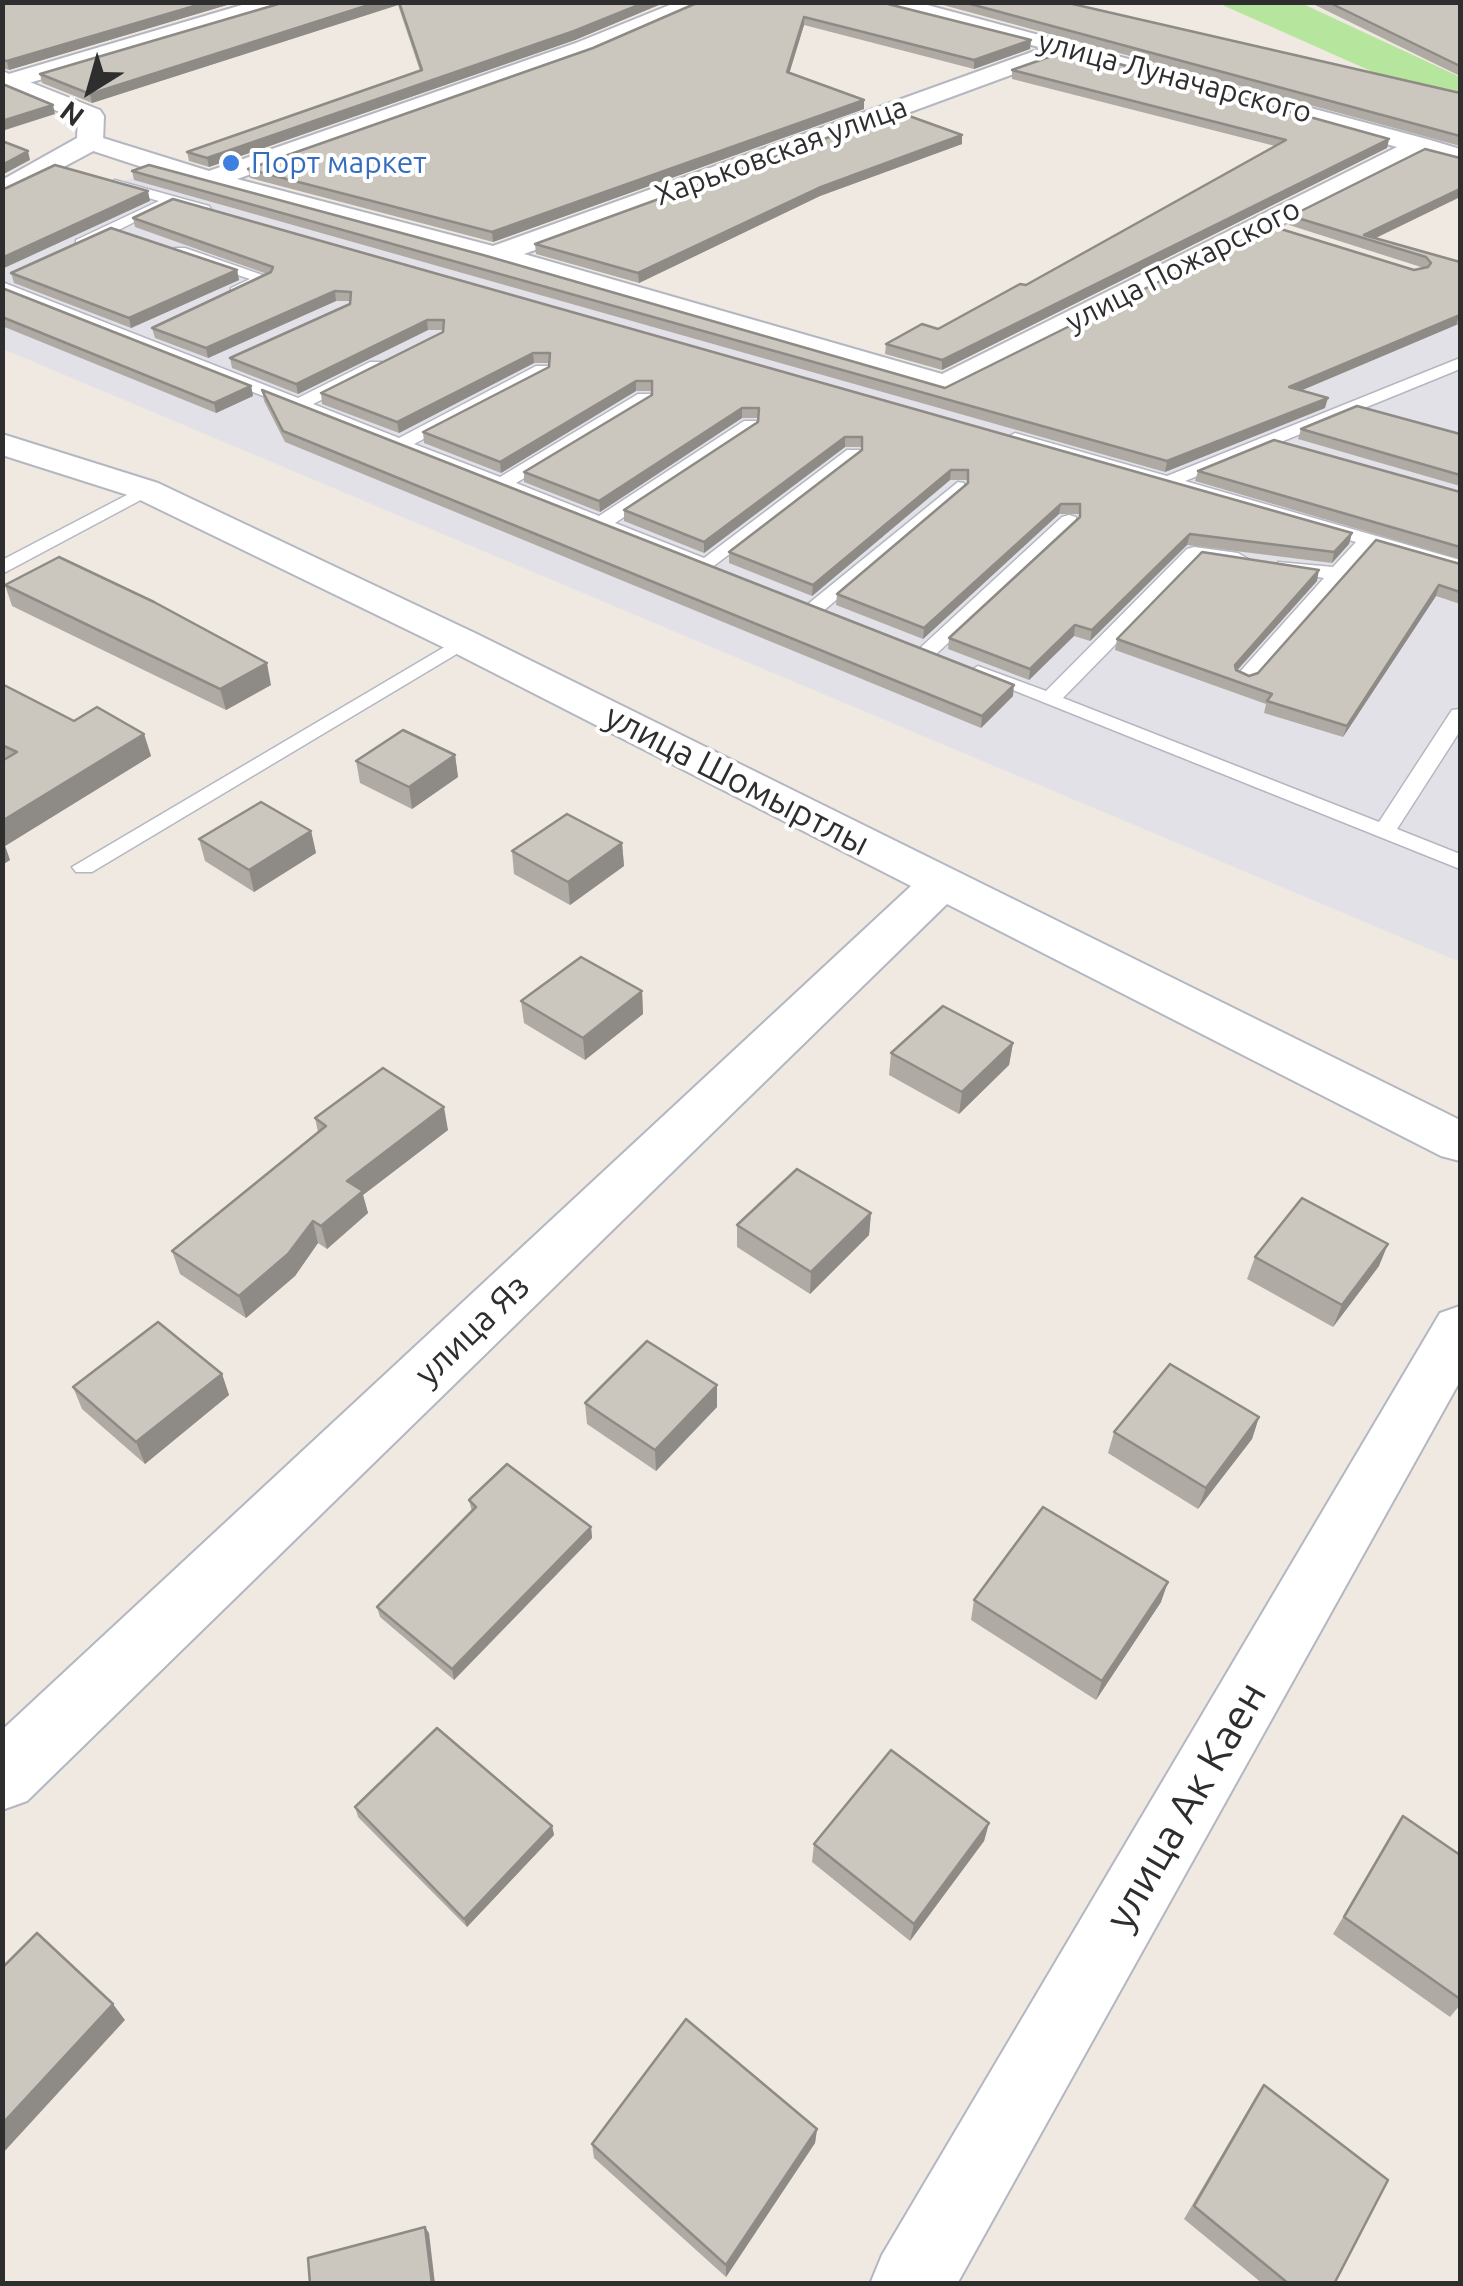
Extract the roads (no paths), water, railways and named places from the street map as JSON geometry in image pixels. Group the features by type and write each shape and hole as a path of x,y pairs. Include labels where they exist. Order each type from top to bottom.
{"street":[{"path":"6,81 277,2"},
{"path":"209,180 584,48 698,2"},
{"name":"улица Луначарского","path":"888,2 1067,47 1460,157"},
{"name":"Харьковская улица","path":"494,255 1067,47"},
{"path":"6,81 90,129 209,180 494,255"},
{"path":"2,192 62,168 90,129"},
{"name":"улица Пожарского","path":"494,255 945,385 1270,228 1421,145"},
{"name":"улица Шомыртлы","path":"2,444 146,490 462,642 1460,1142"},
{"name":"улица Яз","path":"2,1777 941,883"},
{"name":"улица Ак Каен","path":"911,2284 1460,1329"}],"lane":[{"path":"106,181 230,216"},
{"path":"65,250 173,200"},
{"path":"112,228 131,235"},
{"path":"169,247 263,278 214,301"},
{"path":"2,283 18,272"},
{"path":"2,283 217,364 299,404 716,568 853,454"},
{"path":"299,404 401,353"},
{"path":"1170,481 1460,363"},
{"path":"400,444 542,370"},
{"path":"502,484 644,398"},
{"path":"1353,406 1389,416"},
{"path":"602,523 750,425"},
{"path":"997,432 1460,566"},
{"path":"1269,440 1307,452"},
{"path":"814,607 958,487"},
{"path":"2,568 146,490"},
{"path":"1069,521 936,655 1460,862"},
{"path":"1245,678 1370,538"},
{"path":"1049,700 1194,553 1338,574"},
{"path":"84,866 462,642"},
{"path":"1384,832 1460,715"}],"place":[{"name":"Порт маркет","path":"231,163"}]}
